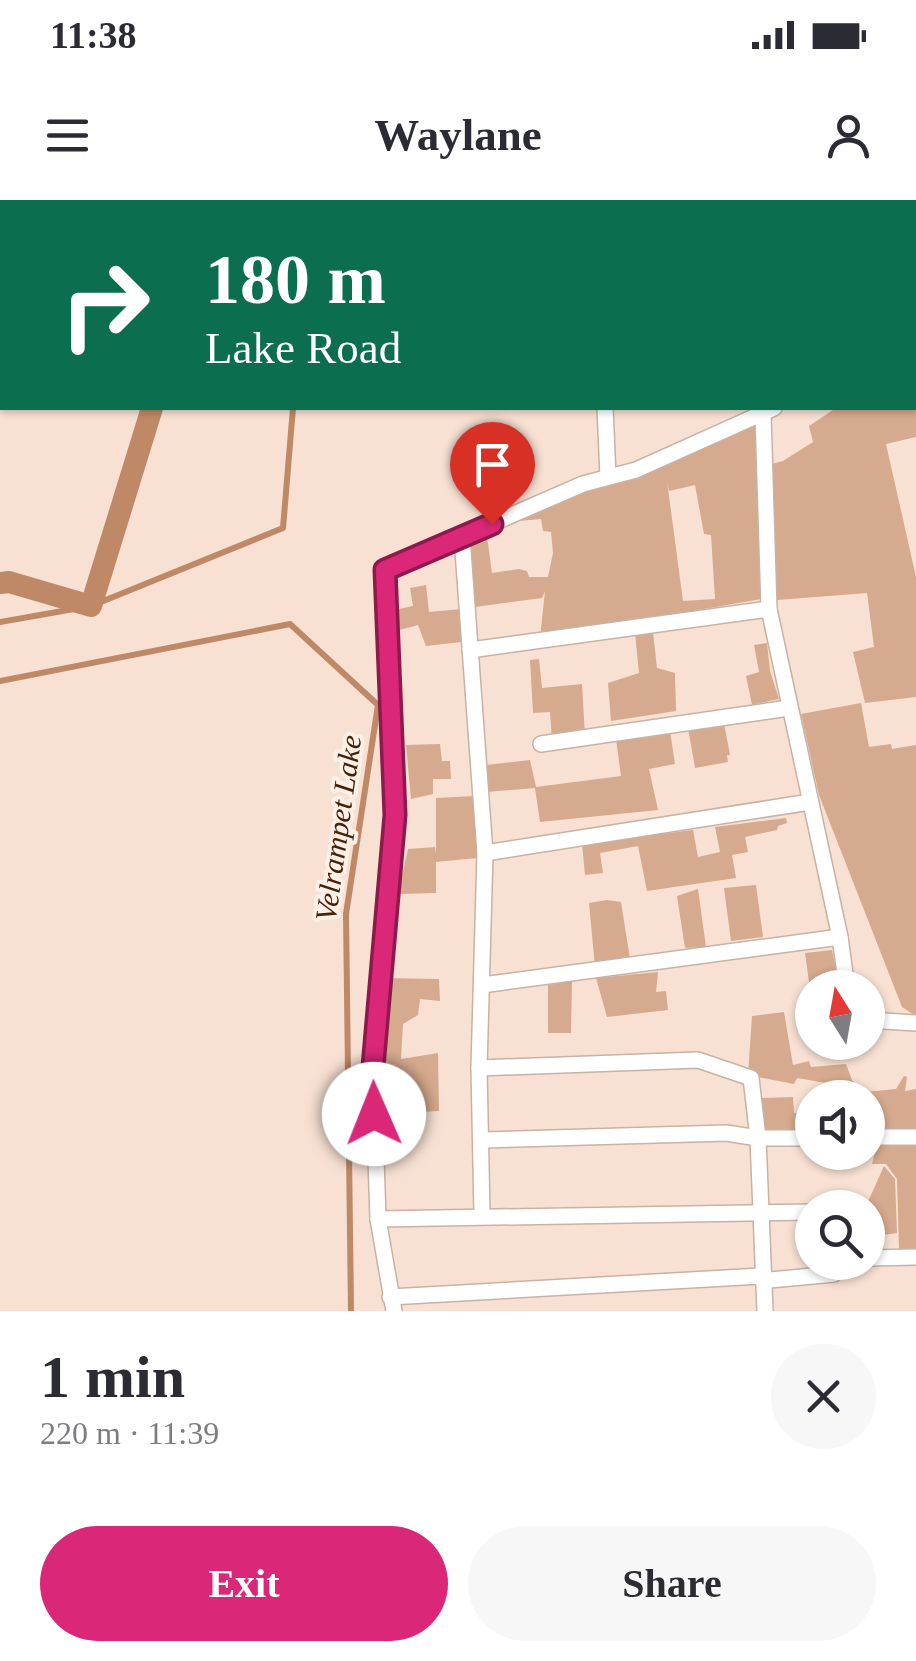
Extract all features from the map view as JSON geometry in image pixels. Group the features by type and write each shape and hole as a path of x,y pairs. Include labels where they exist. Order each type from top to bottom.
{"street":[{"path":"605,410 608,476"},
{"path":"795,1278 770,1280 761,1276 392,1304 378,1218 373,1067 395,815 385,570 608,476 636,470 768,411 769,609 845,970"},
{"path":"462,537 485,853 479,1068 482,1215"},
{"path":"470,650 769,609"},
{"path":"541,744 788,708"},
{"path":"485,853 810,802"},
{"path":"482,986 840,936"},
{"path":"885,1020 911,1020 916,1024"},
{"path":"479,1068 698,1060 751,1078 758,1138 765,1311"},
{"path":"482,1140 726,1133 795,1138"},
{"path":"885,1137 916,1137"},
{"path":"378,1218 795,1212"},
{"path":"885,1258 916,1257"}],"shaded area":[{"path":"833,410 916,410 916,437 886,444 916,577 916,697 865,703 853,652 874,647 867,593 777,600 768,465 783,461 813,442 809,426"},
{"path":"760,420 761,599 540,638 545,591 542,598 475,607 469,536 486,529 492,573 519,569 527,571 529,577 548,577 553,553 551,532 543,531 541,519 519,521 517,514","holes":["667,481 669,491 695,485 704,534 711,535 715,599 683,601"]},
{"path":"426,585 429,612 462,609 461,642 426,646 418,625 392,632 389,611 413,606 410,588"},
{"path":"653,632 657,668 675,673 676,711 611,721 608,683 639,673 635,633"},
{"path":"767,643 779,699 752,705 746,676 759,672 754,645"},
{"path":"539,659 542,688 582,684 585,736 552,740 550,712 533,713 530,660"},
{"path":"861,703 869,747 916,745 916,1016 902,1007 819,795 801,714"},
{"path":"724,723 728,762 695,768 688,728"},
{"path":"670,731 675,764 649,769 658,810 540,822 535,788 486,792 486,765 530,760 536,787 621,776 616,739"},
{"path":"440,744 442,761 450,761 451,779 433,779 433,794 411,799 406,745"},
{"path":"474,796 477,858 436,862 436,893 398,894 408,849 435,847 436,854 436,798"},
{"path":"786,818 787,823 777,830 745,837 748,852 732,855 736,878 647,891 638,846 600,853 603,873 585,875 582,844 693,830 698,857 720,852 715,827"},
{"path":"756,885 763,937 731,941 724,888"},
{"path":"698,889 706,947 685,948 677,896"},
{"path":"621,902 630,959 595,967 589,903"},
{"path":"832,950 836,970 807,970 805,953"},
{"path":"658,972 656,992 666,991 668,1010 607,1017 596,978"},
{"path":"381,978 439,979 440,1001 420,999 418,1015 403,1024 401,1059 438,1053 439,1111 375,1114"},
{"path":"572,981 571,1033 548,1033 548,985"},
{"path":"784,1012 793,1065 809,1061 811,1067 846,1064 852,1080 797,1078 794,1084 748,1075 752,1016"},
{"path":"904,1076 905,1091 916,1089 916,1134 885,1135 885,1090 896,1089"},
{"path":"793,1097 795,1137 760,1136 759,1098"},
{"path":"916,1139 916,1248 899,1249 897,1179 885,1164 885,1140"},
{"path":"885,1167 895,1179 897,1233 885,1235 885,1190 873,1190"}],"waterway":[{"path":"0,583 9,582 91,606 151,410"},
{"path":"0,622 91,606 283,528 293,410"},
{"name":"Velrampet Lake","path":"0,681 290,624 378,705 346,914 351,1311"}],"route":[{"path":"374,1114 373,1067 395,815 385,570 492,524"}]}
